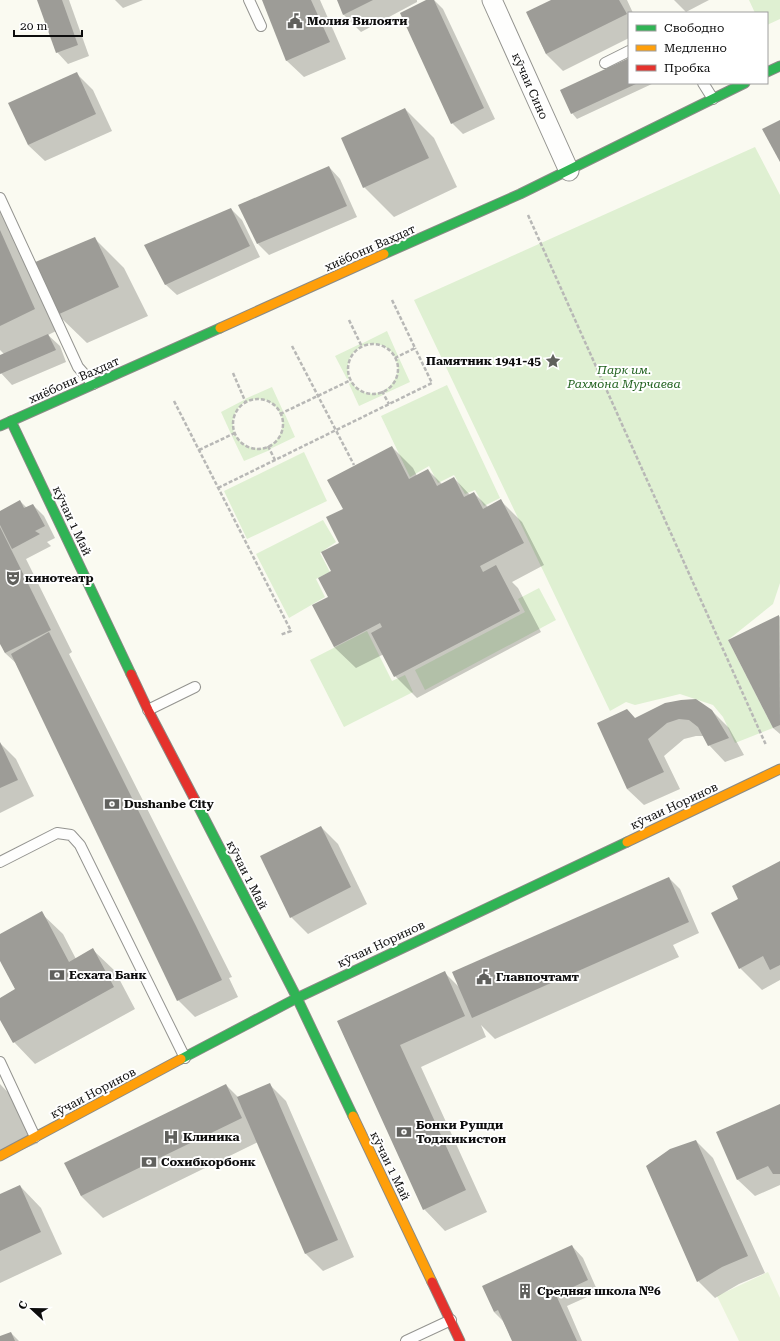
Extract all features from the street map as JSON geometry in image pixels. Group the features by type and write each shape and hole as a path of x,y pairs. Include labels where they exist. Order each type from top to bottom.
{"street":[{"name":"кӯчаи Сино","path":"492,0 569,171"},
{"path":"768,72 780,66"},
{"name":"хиёбони Ваҳдат","path":"0,426 520,194 743,84"},
{"name":"кӯчаи 1 Май","path":"11,421 148,710 297,998 460,1341"},
{"name":"кӯчаи Норинов","path":"0,1156 297,998 780,769"}],"lane":[{"path":"249,0 261,26"},
{"path":"606,63 628,52"},
{"path":"704,84 713,99"},
{"path":"0,198 78,367 92,384"},
{"path":"148,710 195,687"},
{"path":"0,862 57,833 71,835 80,845 185,1058"},
{"path":"0,1062 35,1137"},
{"path":"406,1341 451,1320"}],"path":[{"path":"520,194 536,235 766,745"},
{"path":"218,488 335,429 432,383 392,300"},
{"path":"349,320 362,347"},
{"path":"374,344 382,346 389,350 395,358 397,364 395,380 390,386 382,391 368,393 360,390 351,380 348,370 349,362 358,348 362,347 374,344"},
{"path":"292,346 354,465"},
{"path":"395,358 415,348"},
{"path":"233,373 246,403"},
{"path":"280,414 351,380"},
{"path":"382,391 389,404"},
{"path":"259,399 274,405 282,419 280,435 275,442 261,448 253,448 245,445 239,440 233,425 234,417 238,409 246,403 251,400 259,399"},
{"path":"174,401 291,631 280,635"},
{"path":"200,450 235,433"},
{"path":"268,446 275,460"}],"green space":[{"path":"749,0 780,0 780,19 768,25 768,12 755,12"},
{"name":"Парк им. Рахмона Мурчаева","path":"755,147 780,195 780,583 773,604 728,640 773,728 735,743 723,717 713,705 680,694 635,705 626,702 610,711 414,300"},
{"path":"387,331 398,356 395,357 389,349 381,345 367,344 362,346 361,344"},
{"path":"360,344 361,347 353,353 349,360 349,378 347,379 335,356"},
{"path":"399,358 410,382 386,393 384,391 396,377 398,369 396,360"},
{"path":"351,382 354,386 365,393 373,394 382,392 383,395 359,406 349,384"},
{"path":"447,385 500,498 484,506 475,490 465,494 454,475 438,483 429,466 410,477 381,416"},
{"path":"272,387 283,411 280,413 274,405 265,400 256,399 246,402 245,399"},
{"path":"244,400 245,402 238,408 234,416 234,433 231,434 221,412"},
{"path":"284,412 295,437 270,449 269,446 276,440 281,432 281,414"},
{"path":"235,435 249,447 268,447 270,450 244,461 232,436"},
{"path":"304,452 327,501 247,539 224,491"},
{"path":"323,520 336,542 320,553 330,572 316,579 325,597 289,618 256,554"},
{"path":"539,588 556,620 425,690 415,670 525,612 518,599"},
{"path":"367,631 392,681 405,675 413,692 344,727 310,660"},
{"path":"768,1272 780,1298 780,1341 739,1341 717,1296"}],"building":[{"path":"37,0 62,0 78,45 56,53"},
{"name":"Молия Вилояти","path":"262,0 311,0 330,42 286,61"},
{"path":"337,0 373,0 343,15"},
{"path":"426,0 434,0 484,108 451,124 400,13"},
{"path":"551,0 619,0 627,14 546,54 526,12"},
{"path":"628,58 628,84 636,84 571,114 560,90"},
{"path":"77,72 96,114 28,145 8,103"},
{"path":"405,108 429,158 363,188 341,138"},
{"path":"780,120 780,162 762,129"},
{"path":"329,166 347,206 257,244 238,205"},
{"path":"231,208 250,246 165,285 144,245"},
{"path":"0,230 35,309 0,326"},
{"path":"95,237 119,287 57,315 33,263"},
{"path":"48,334 56,350 0,374 0,355"},
{"path":"392,446 409,479 428,469 437,486 454,477 464,497 474,492 483,509 501,499 524,543 480,566 483,572 496,565 520,611 394,677 371,633 382,627 380,623 334,647 312,605 328,597 318,578 331,571 321,552 339,543 326,517 343,509 327,480"},
{"path":"20,500 24,508 33,504 45,526 35,531 40,534 12,549 0,525 0,511"},
{"name":"кинотеатр","path":"0,527 51,630 5,653 0,644"},
{"path":"779,615 780,725 773,728 728,640"},
{"path":"49,632 222,980 177,1001 11,654"},
{"path":"696,699 712,710 729,738 708,746 698,727 689,720 679,719 667,723 648,739 664,772 627,789 597,723 627,709 635,718 665,703"},
{"path":"0,742 18,780 0,788"},
{"path":"321,826 351,887 290,918 260,856"},
{"path":"780,861 780,965 770,970 763,956 739,969 711,913 738,899 732,886"},
{"path":"669,877 689,922 472,1018 452,972"},
{"name":"Есхата Банк","path":"42,911 69,962 93,948 114,987 13,1043 0,1020 0,998 15,989 0,961 0,934"},
{"path":"445,971 465,1016 400,1045 466,1190 423,1210 337,1021"},
{"path":"270,1083 338,1240 305,1254 237,1097"},
{"path":"226,1084 242,1118 81,1196 64,1163"},
{"path":"780,1104 780,1174 773,1174 768,1166 737,1180 716,1132"},
{"path":"696,1140 748,1256 722,1267 697,1282 646,1166 670,1149"},
{"path":"20,1185 41,1232 0,1251 0,1194"},
{"name":"Средняя школа №6","path":"572,1245 588,1280 556,1295 577,1341 512,1341 498,1310 494,1312 482,1286"},
{"path":"11,1332 15,1341 0,1341 0,1336"}],"traffic: fast":[{"path":"768,72 780,66"},
{"path":"384,254 520,194 743,84"},
{"path":"0,426 220,328"},
{"path":"11,421 131,674"},
{"path":"195,800 297,998 353,1116"},
{"path":"181,1059 297,998 627,842"}],"traffic: slow":[{"path":"220,328 384,254"},
{"path":"627,842 780,769"},
{"path":"0,1156 181,1059"},
{"path":"353,1116 432,1282"}],"traffic: jam":[{"path":"131,674 195,800"},
{"path":"432,1282 460,1341"}],"place":[{"name":"Молия Вилояти","path":"295,21"},
{"name":"Памятник 1941-45","path":"553,361"},
{"name":"кинотеатр","path":"13,578"},
{"name":"Dushanbe City","path":"112,804"},
{"name":"Есхата Банк","path":"57,975"},
{"name":"Главпочтамт","path":"484,977"},
{"name":"Бонки Рушди Тоджикистон","path":"404,1132"},
{"name":"Клиника","path":"171,1137"},
{"name":"Сохибкорбонк","path":"149,1162"},
{"name":"Средняя школа №6","path":"525,1291"}]}
